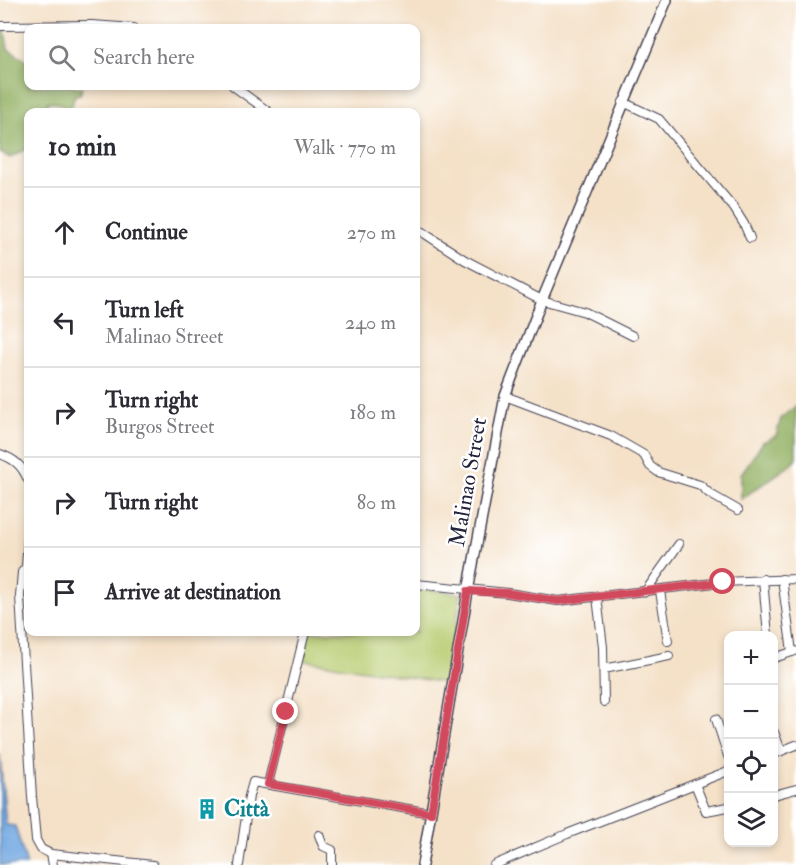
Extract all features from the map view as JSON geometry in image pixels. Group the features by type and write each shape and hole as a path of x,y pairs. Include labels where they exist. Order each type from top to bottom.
{"main road":[{"name":"Malinao Street","path":"422,865 468,591 505,396 623,102 667,0"}],"street":[{"path":"0,26 24,26"},
{"path":"239,90 263,108"},
{"path":"623,102 659,119 734,208 750,238"},
{"path":"420,231 465,260 542,300 585,312 633,336"},
{"path":"505,396 537,407 594,432 611,436 644,455 650,466 658,472 700,485 710,494 738,510"},
{"path":"0,454 15,460 24,472"},
{"path":"645,592 679,544"},
{"path":"24,570 20,596 36,840 41,849 51,854 153,865"},
{"path":"420,585 468,591 508,593 558,601 763,579 796,579"},
{"path":"763,579 768,631"},
{"path":"778,657 794,652 782,579"},
{"path":"660,591 668,641"},
{"path":"597,597 604,669 604,702"},
{"path":"268,784 304,636"},
{"path":"604,669 669,656"},
{"path":"716,719 724,742"},
{"path":"778,752 796,745"},
{"path":"494,865 724,773"},
{"path":"239,865 253,782 431,813"},
{"path":"695,784 706,811 724,808"},
{"path":"778,794 796,789"},
{"path":"319,836 323,846 332,850 332,865"},
{"path":"51,854 53,865"}],"green space":[{"path":"0,30 5,30 8,49 24,59 24,90 81,90 80,95 75,95 71,108 47,102 47,108 24,108 24,150 10,158 0,152"},
{"path":"796,406 796,461 741,499 741,474 763,442 776,436 781,418"},
{"path":"420,589 461,594 446,683 302,660 308,636 420,636"}],"water":[{"path":"0,754 6,825 15,826 27,865 0,865"}],"place":[{"name":"Città","path":"207,809"}],"route":[{"path":"286,712 268,784 431,813 468,591 508,593 558,601 723,582"}]}
